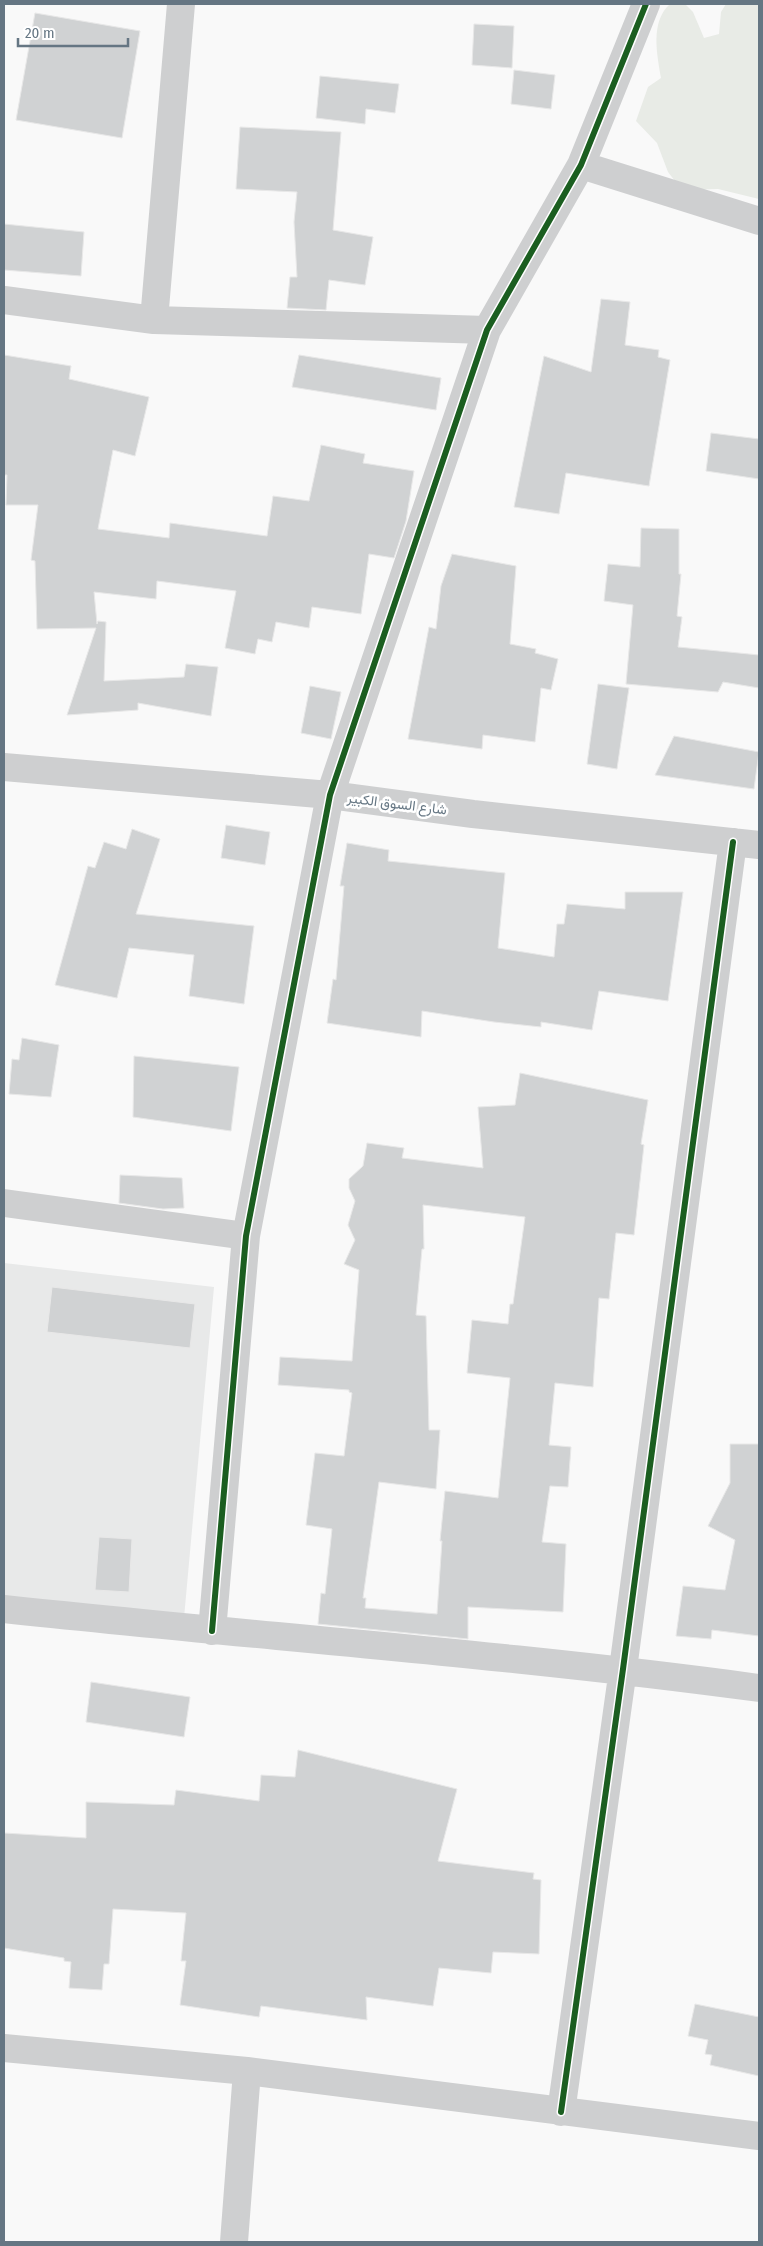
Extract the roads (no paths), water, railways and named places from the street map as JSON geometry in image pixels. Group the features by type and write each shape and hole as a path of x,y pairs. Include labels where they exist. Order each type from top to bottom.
{"street":[{"path":"154,320 180,4"},
{"path":"212,1631 246,1236 330,795 487,330 581,165 646,4"},
{"path":"581,165 759,221"},
{"path":"4,300 154,320 487,330"},
{"name":"شارع السوق الكبير","path":"4,766 330,795 473,814 746,843"},
{"path":"561,2112 623,1669 746,843"},
{"path":"4,1203 246,1236"},
{"path":"4,1609 212,1631 623,1669 759,1688"},
{"path":"4,2048 247,2071 759,2136"},
{"path":"234,2242 247,2071"}]}
